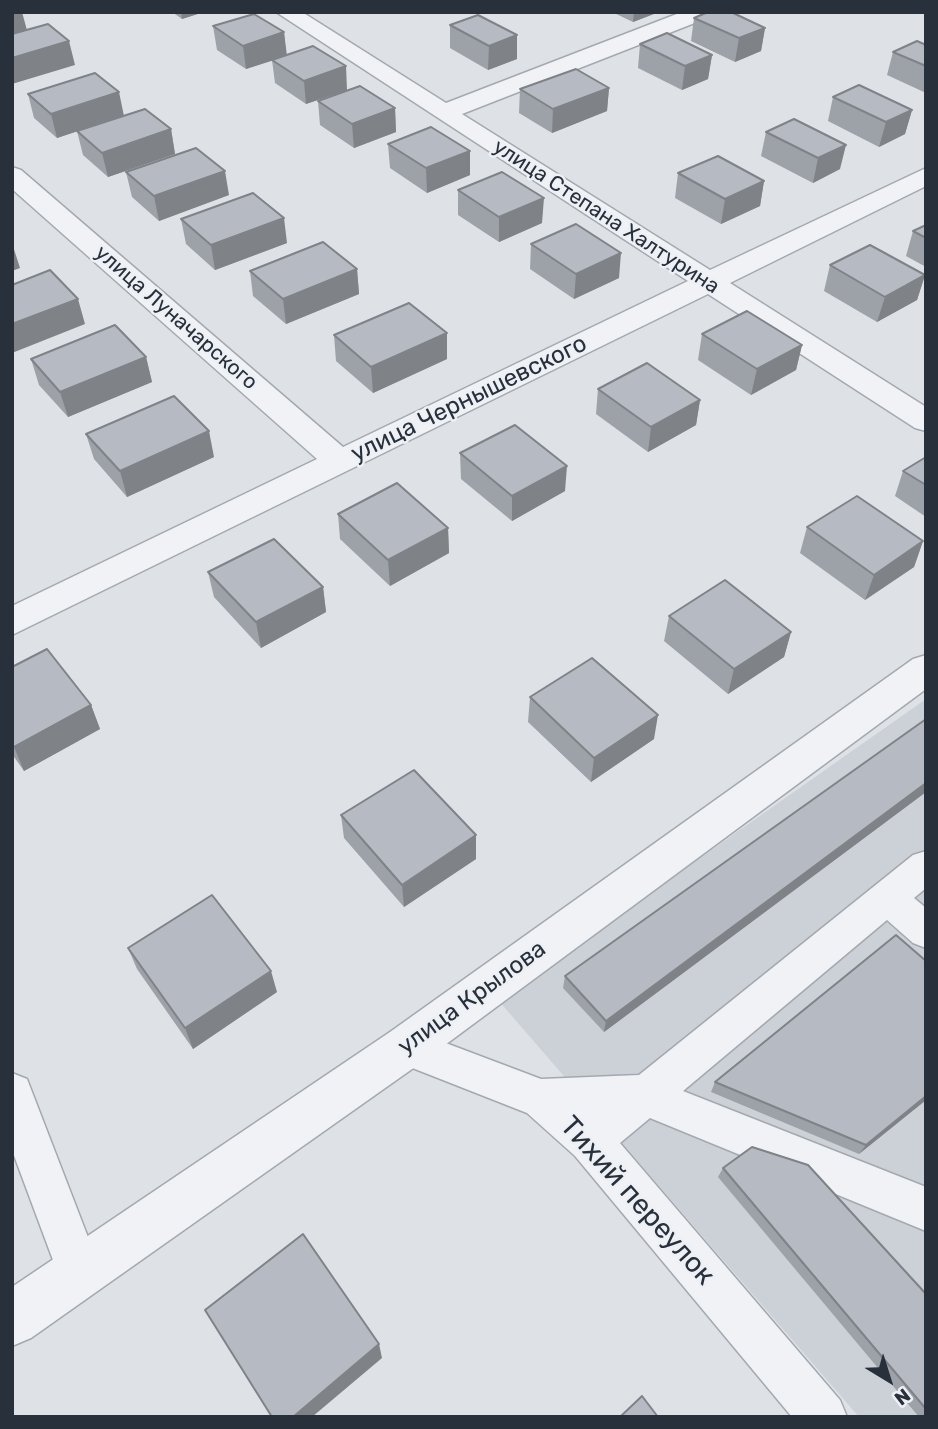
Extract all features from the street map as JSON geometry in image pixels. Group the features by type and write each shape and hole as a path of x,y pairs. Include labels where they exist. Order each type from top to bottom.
{"street":[{"name":"улица Степана Халтурина","path":"287,12 926,421"},
{"path":"443,113 702,12"},
{"name":"улица Луначарского","path":"12,175 341,462"},
{"name":"улица Чернышевского","path":"12,622 926,176"},
{"name":"улица Крылова","path":"12,1319 406,1047 926,669"}],"lane":[{"path":"590,1141 926,866"},
{"path":"887,898 926,931"},
{"name":"Тихий переулок","path":"406,1047 541,1099 590,1141 823,1417"},
{"path":"12,1093 79,1271"},
{"path":"541,1099 643,1095 917,1213"}],"shaded area":[{"path":"926,699 926,1417 859,1417 498,1000"}],"building":[{"path":"708,12 731,12 765,28 739,38 694,18"},
{"path":"254,14 284,32 243,46 213,26"},
{"path":"478,15 517,35 489,46 450,25"},
{"path":"48,24 69,41 12,58 12,34"},
{"path":"667,33 712,55 685,66 640,44"},
{"path":"917,41 926,45 926,66 893,52"},
{"path":"313,46 346,66 304,81 272,60"},
{"path":"576,69 609,88 553,109 520,89"},
{"path":"95,73 119,92 51,114 28,94"},
{"path":"859,85 912,110 886,122 833,97"},
{"path":"360,86 395,108 352,124 318,101"},
{"path":"145,109 171,129 102,153 77,131"},
{"path":"794,119 846,145 818,158 766,132"},
{"path":"431,127 470,151 426,168 388,144"},
{"path":"196,148 225,171 154,196 126,172"},
{"path":"718,156 764,181 725,199 678,173"},
{"path":"502,172 544,198 499,217 458,190"},
{"path":"253,193 284,218 211,245 181,219"},
{"path":"576,224 621,253 576,274 531,244"},
{"path":"926,225 926,238 913,231"},
{"path":"323,242 357,269 283,299 250,271"},
{"path":"870,245 925,275 885,297 830,265"},
{"path":"50,270 78,299 12,324 12,285"},
{"path":"409,303 447,333 371,367 334,335"},
{"path":"747,311 802,345 757,369 702,334"},
{"path":"115,325 146,357 60,392 31,359"},
{"path":"647,363 700,400 651,427 598,389"},
{"path":"174,396 209,431 120,471 86,434"},
{"path":"515,425 567,466 512,496 460,453"},
{"path":"926,457 926,485 903,471"},
{"path":"397,483 448,528 388,560 338,514"},
{"path":"857,496 923,541 874,575 807,527"},
{"path":"274,539 323,587 256,622 208,572"},
{"path":"725,580 791,632 734,669 669,616"},
{"path":"47,649 91,705 14,747 12,667"},
{"path":"592,658 658,715 594,758 530,697"},
{"path":"926,719 926,783 606,1021 565,976"},
{"path":"414,770 476,835 402,885 341,815"},
{"path":"212,895 271,971 185,1028 128,948"},
{"path":"896,935 926,961 926,1096 866,1145 715,1082"},
{"path":"752,1147 808,1165 926,1294 926,1409 723,1168"},
{"path":"303,1234 379,1344 293,1417 272,1417 205,1310"},
{"path":"642,1396 658,1417 620,1417"}]}
